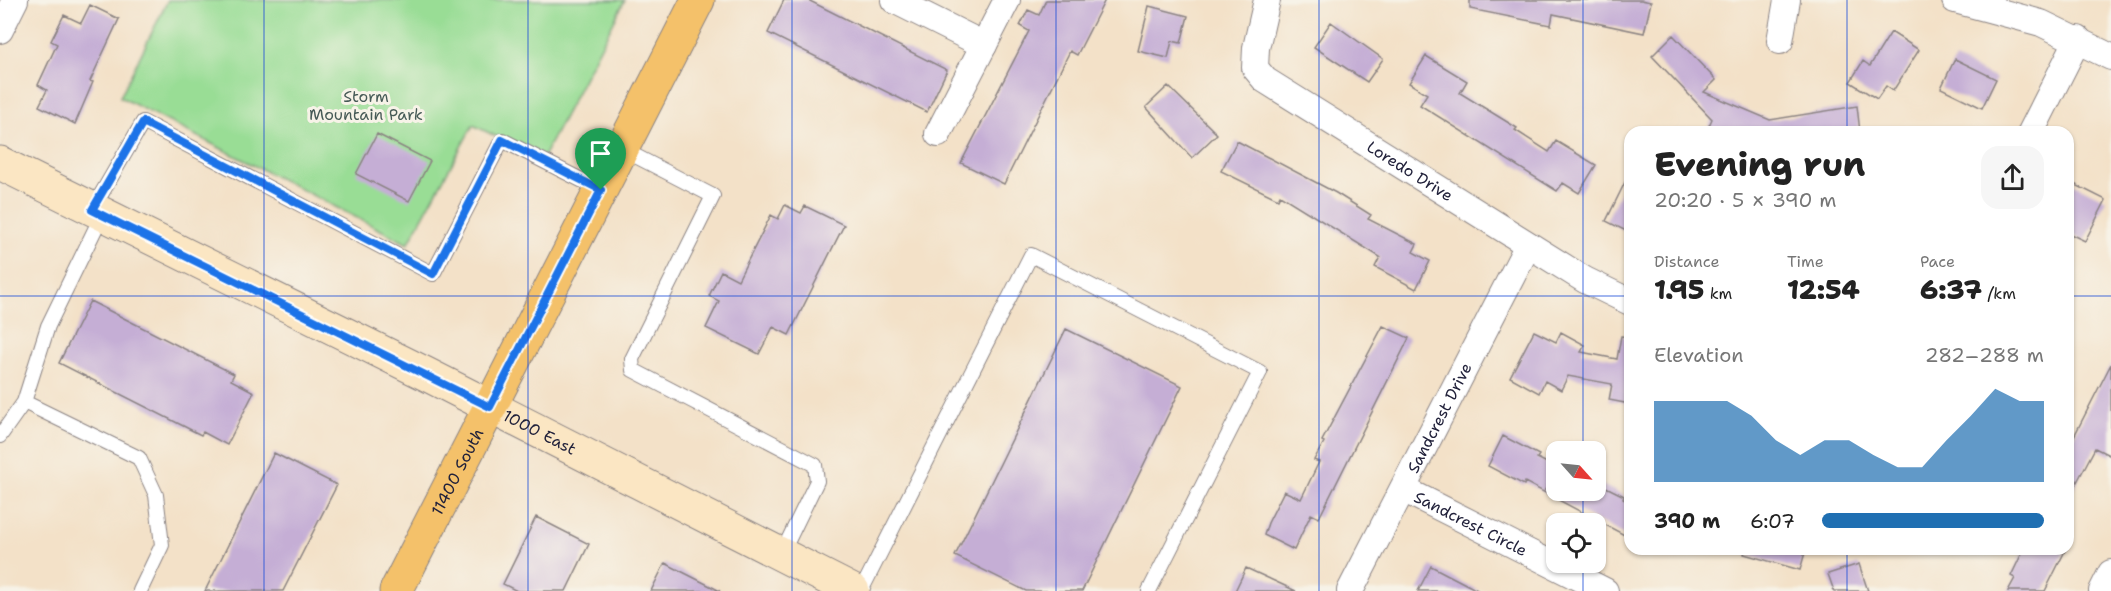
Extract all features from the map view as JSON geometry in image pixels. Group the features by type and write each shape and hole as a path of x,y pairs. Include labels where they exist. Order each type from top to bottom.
{"main road":[{"name":"11400 South","path":"396,591 698,0"}],"street":[{"path":"0,30 15,0"},
{"path":"894,0 984,45"},
{"path":"938,134 1007,0"},
{"name":"Loredo Drive","path":"1267,0 1256,48 1255,68 1265,80 1585,280 1624,299"},
{"path":"1780,41 1787,0"},
{"path":"1955,0 2022,17 2078,39 2111,57"},
{"path":"2034,126 2078,39"},
{"name":"1000 East","path":"0,163 853,591"},
{"name":"Sandcrest Drive","path":"1350,591 1528,245"},
{"name":"Sandcrest Circle","path":"1403,489 1605,591"},
{"path":"2102,591 2111,573"}],"lane":[{"path":"0,436 24,402 48,326 97,213 143,122 433,274 502,140 601,190"},
{"path":"622,149 713,196 632,359 633,370 815,465 817,481 781,555"},
{"path":"861,591 1031,255 1260,372 1149,591"},
{"path":"24,402 139,458 156,495 162,545 140,591"}],"green space":[{"name":"Storm Mountain Park","path":"168,0 625,0 542,159 473,125 408,244 120,97"}],"building":[{"path":"784,0 808,0 947,70 927,112 768,33"},
{"path":"1046,0 1105,0 1077,55 1070,51 1004,184 961,163 1029,31 1020,26 1028,10 1039,15"},
{"path":"1470,0 1641,0 1651,2 1644,33 1553,14 1551,25 1470,9"},
{"path":"90,5 119,19 90,81 93,82 75,124 39,106 47,90 38,85 57,44 51,41 64,15 81,23"},
{"path":"1149,6 1188,16 1181,43 1172,41 1168,58 1138,51"},
{"path":"1331,22 1383,59 1367,82 1314,47"},
{"path":"1891,32 1919,50 1893,91 1886,86 1877,99 1850,82 1863,61 1870,66"},
{"path":"1673,35 1716,80 1704,92 1770,120 1857,106 1859,126 1709,126 1712,119 1652,56"},
{"path":"1426,56 1467,81 1460,93 1517,128 1515,130 1549,152 1556,141 1596,165 1579,193 1563,183 1557,191 1420,105 1427,94 1409,83"},
{"path":"1955,59 1996,79 1982,108 1941,88"},
{"path":"1168,86 1217,134 1192,158 1146,107"},
{"path":"377,134 430,161 409,201 356,174"},
{"path":"1237,141 1336,193 1371,215 1368,219 1417,244 1413,252 1430,261 1416,289 1375,267 1380,257 1280,195 1278,199 1221,171"},
{"path":"1624,184 1624,230 1606,221"},
{"path":"2074,184 2106,200 2085,241 2074,236"},
{"path":"785,205 801,213 805,206 844,225 789,335 773,327 759,354 706,328 719,301 709,296 721,271 738,280 771,215 778,219"},
{"path":"90,301 234,374 231,380 254,392 227,445 203,432 201,435 59,363"},
{"path":"1383,326 1409,338 1319,518 1311,514 1294,550 1264,535 1268,523 1284,491 1301,499 1319,462 1314,460 1324,442 1322,441"},
{"path":"1066,329 1182,386 1082,591 1026,591 955,556"},
{"path":"1534,331 1556,342 1561,332 1585,345 1581,352 1617,359 1621,336 1624,336 1624,403 1609,400 1612,384 1568,376 1561,390 1545,381 1539,393 1510,377"},
{"path":"2111,364 2111,456 2095,448 2074,488 2074,436"},
{"path":"1503,436 1539,455 1537,458 1546,462 1546,493 1525,482 1524,485 1488,466"},
{"path":"274,453 337,485 283,591 205,591"},
{"path":"1606,487 1624,496 1624,535 1606,525 1606,513 1583,513 1561,501 1606,501"},
{"path":"536,517 589,544 566,591 517,591 503,584"},
{"path":"1748,555 1804,555 1800,570"},
{"path":"2021,555 2063,555 2045,591 2008,591 2015,578 2011,576"},
{"path":"665,563 720,591 651,591"},
{"path":"1859,564 1868,591 1834,591 1828,574"},
{"path":"1431,566 1479,591 1418,591"},
{"path":"1246,568 1296,591 1235,591"}],"route":[{"path":"143,122 433,274 502,140 601,190 490,407 92,210 143,122"}]}
